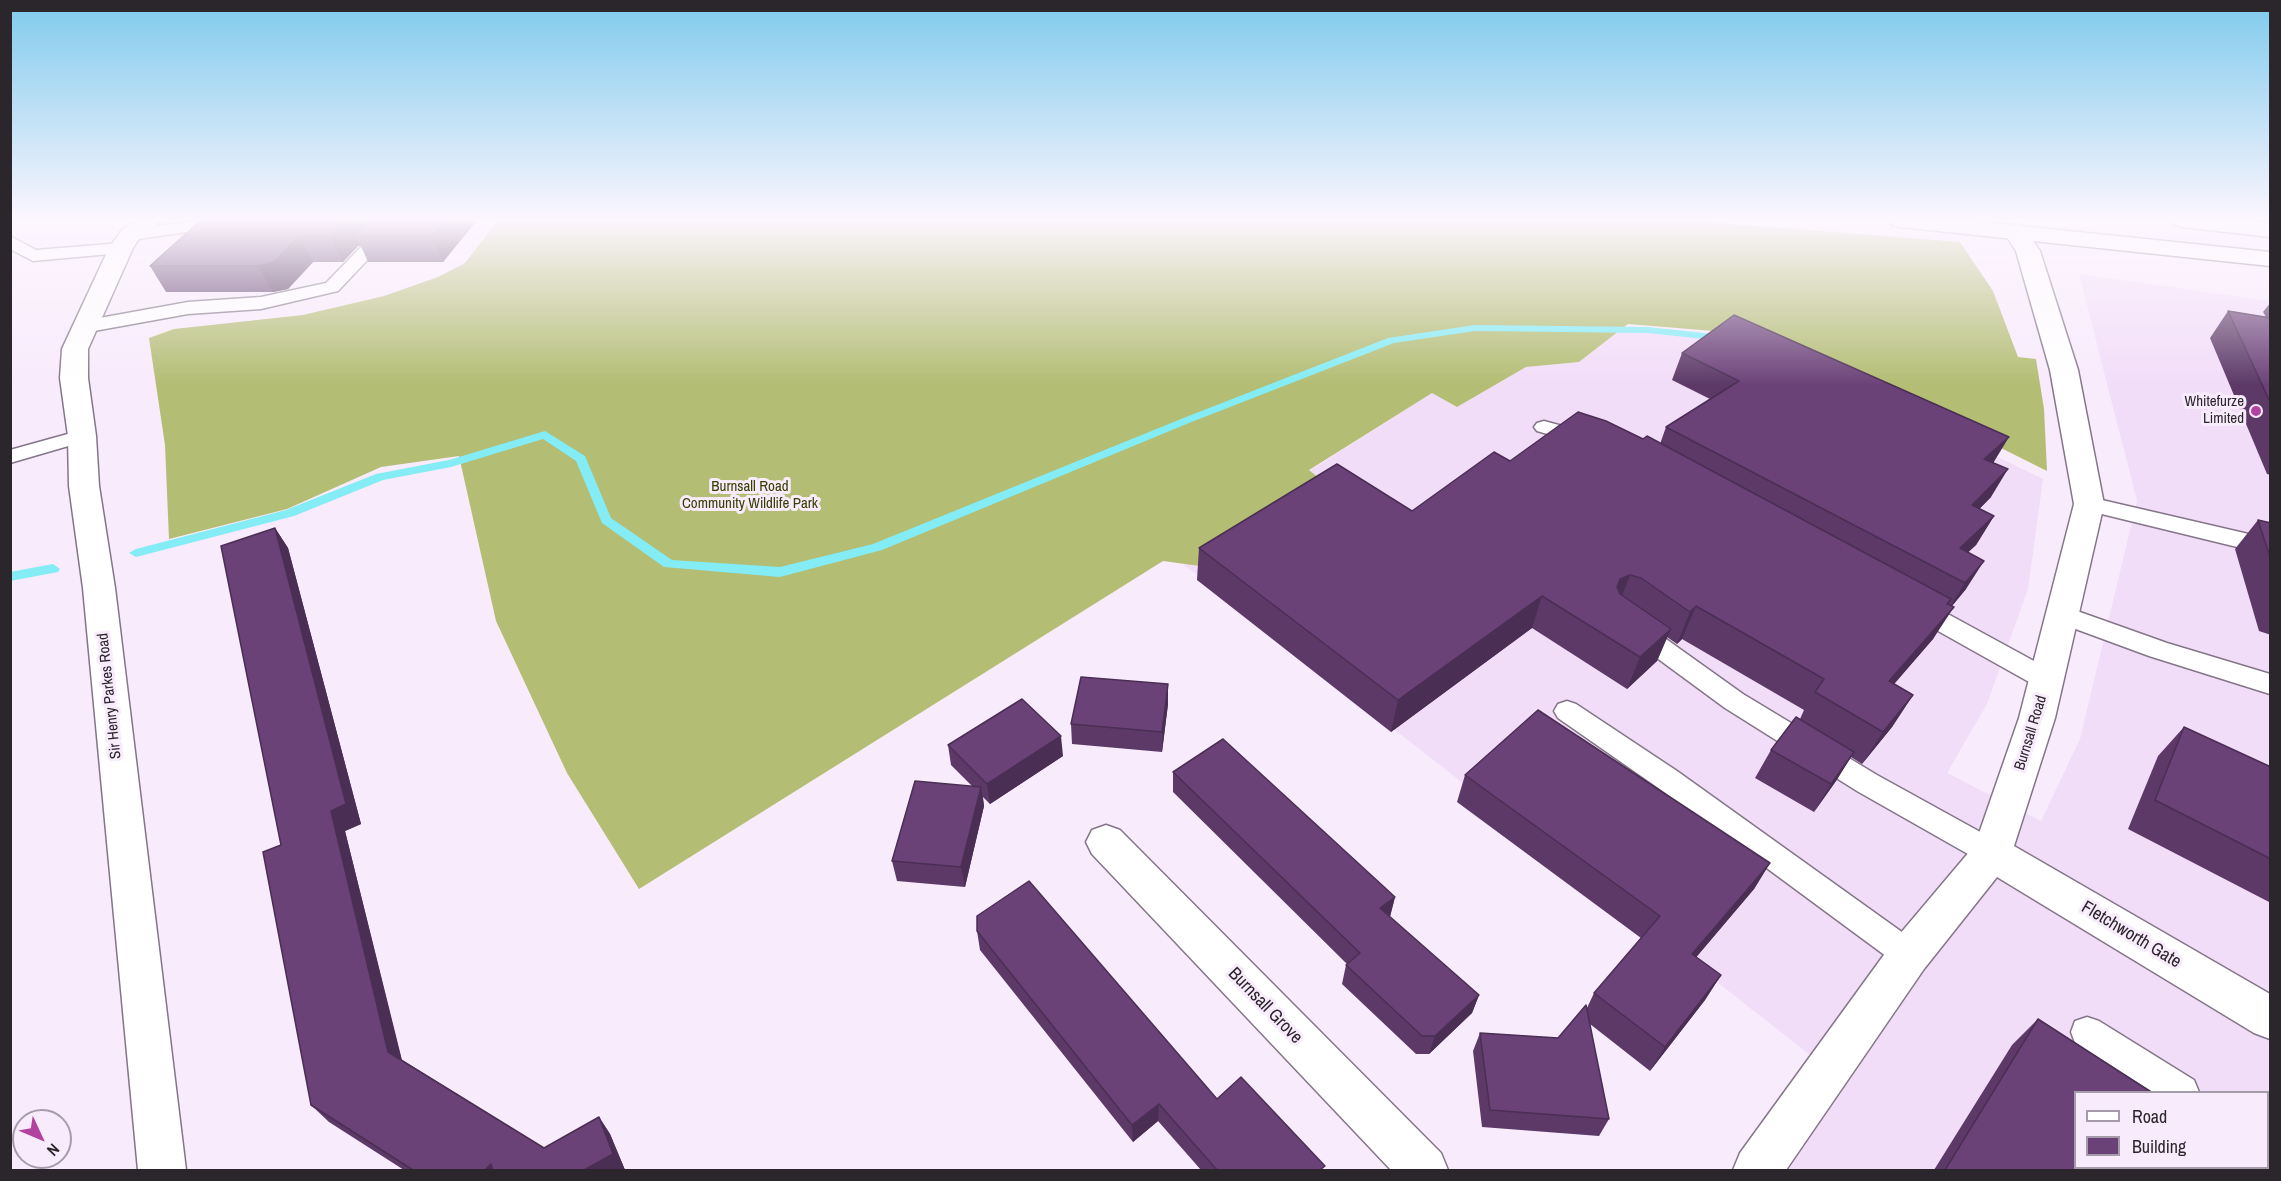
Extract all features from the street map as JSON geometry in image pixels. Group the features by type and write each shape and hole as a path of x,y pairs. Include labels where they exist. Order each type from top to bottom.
{"main road":[{"name":"Sir Henry Parkes Road","path":"107,275 75,349 74,378 82,436 84,486 99,588 162,1170"},
{"name":"Burnsall Road","path":"1757,1170 1910,956 1992,853 2037,717 2089,504 2064,370 2035,275"},
{"name":"Burnsall Grove","path":"1106,842 1424,1170"},
{"name":"Fletchworth Gate","path":"1992,853 2271,1018"}],"lane":[{"path":"83,327 188,308 261,303 332,287 344,275"},
{"path":"1544,427 1610,447"},
{"path":"10,457 82,436"},
{"path":"2089,504 2271,546"},
{"path":"1894,596 2047,680"},
{"path":"2063,615 2158,650 2271,684"},
{"path":"1619,618 1734,701 1867,783 1992,853"},
{"path":"1567,711 1667,779 1910,956"},
{"path":"2087,1032 2180,1091"}],"shaded area":[{"path":"2079,275 2270,301 2270,1170 1757,1170 1828,1069 1178,560 1331,487 1309,471 1432,393 1457,407 1526,367 1579,362 1621,330 1718,337 2002,459 2043,479 2028,589 1987,704 1947,773 2041,821 2080,739 2137,501"}],"green space":[{"name":"Burnsall Road Community Wildlife Park","path":"442,275 1982,275 1993,291 2018,357 2036,359 2044,409 2047,471 1825,360 1750,334 1628,324 1579,362 1526,367 1457,407 1432,393 1309,470 1331,488 1200,566 1163,561 639,889 567,773 496,621 459,456 381,467 287,509 169,539 165,445 149,338 174,329 303,315 384,296"}],"building":[{"path":"2228,311 2271,318 2271,404"},
{"path":"1734,315 2009,437 1984,459 2008,469 1972,505 1994,516 1960,548 1984,561 1965,583 1666,427 1739,381 1682,353"},
{"path":"1578,412 1606,421 1643,439 1647,436 1951,599 1947,604 1954,607 1889,681 1913,695 1883,732 1815,692 1824,679 1696,606 1690,612 1641,578 1630,575 1620,579 1617,587 1620,594 1671,629 1640,657 1542,596 1398,700 1199,548 1337,464 1412,511 1494,452 1510,461"},
{"path":"2258,520 2271,523 2271,560"},
{"path":"275,528 346,804 331,811 388,1052 544,1148 599,1117 613,1154 584,1170 493,1170 491,1164 485,1170 413,1170 311,1105 263,852 281,845 221,546"},
{"path":"1081,677 1168,684 1162,732 1071,724"},
{"path":"1022,699 1061,736 987,784 948,745"},
{"path":"1538,710 1770,863 1692,954 1721,975 1665,1047 1594,993 1660,916 1465,775"},
{"path":"1796,717 1854,752 1831,784 1771,750"},
{"path":"2184,727 2271,767 2271,859 2155,800"},
{"path":"1223,739 1395,897 1380,908 1479,995 1435,1036 1422,1036 1346,965 1360,953 1173,772"},
{"path":"915,781 981,787 961,867 892,861"},
{"path":"1029,881 1217,1099 1241,1077 1325,1166 1320,1170 1217,1170 1159,1104 1132,1125 977,931 977,916"},
{"path":"1586,1005 1609,1119 1490,1110 1480,1033 1558,1038"},
{"path":"2038,1019 2149,1091 2074,1091 2074,1169 2271,1170 1945,1170"}],"waterway":[{"path":"136,553 290,513 380,477 451,463 545,435 581,459 606,520 669,564 780,572 877,547 1185,421 1392,340 1475,328 1648,330 1723,338"},
{"path":"10,577 53,569"}],"place":[{"name":"Whitefurze Limited","path":"2256,411"}]}
